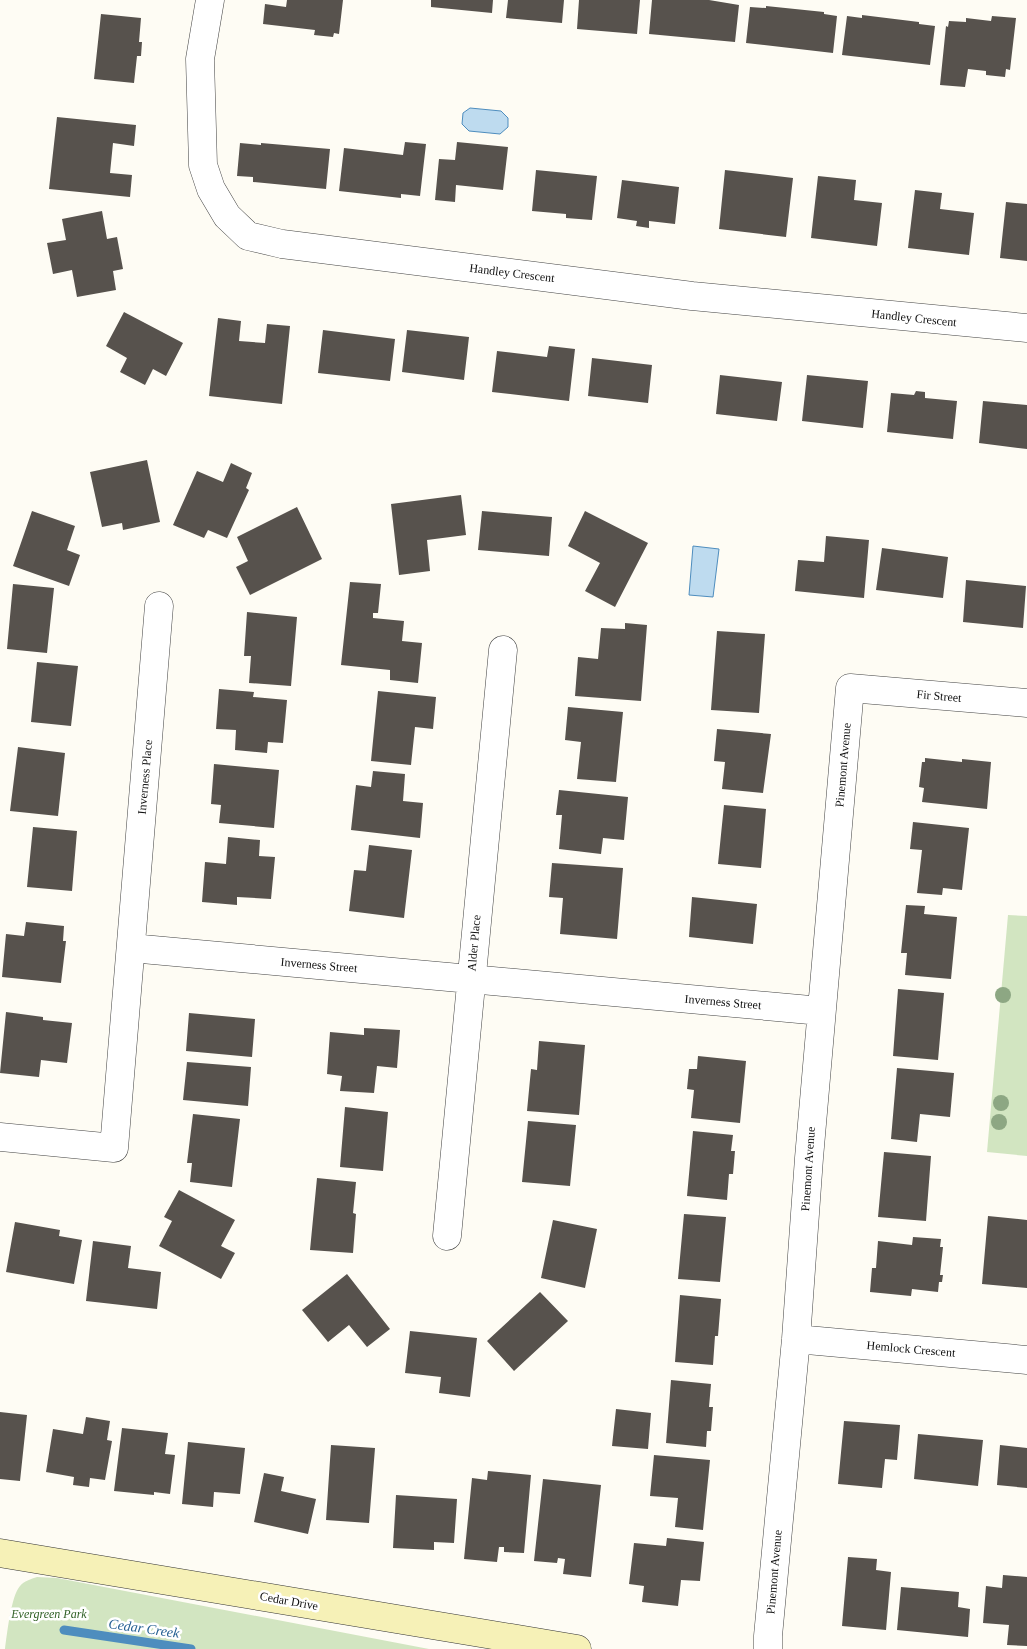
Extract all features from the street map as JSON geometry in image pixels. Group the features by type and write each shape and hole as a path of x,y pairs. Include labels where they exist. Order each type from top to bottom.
{"street":[{"name":"Handley Crescent","path":"210,0 200,59 203,165 211,189 227,216 248,236 282,244 692,296 1027,328"},
{"name":"Inverness Place","path":"131,948 159,606"},
{"name":"Alder Place","path":"447,1236 503,650"},
{"name":"Fir Street","path":"850,688 1027,703"},
{"name":"Pinemont Avenue","path":"768,1649 796,1339 821,1011 850,688"},
{"name":"Inverness Street","path":"131,948 821,1011"},
{"path":"0,1137 114,1148 131,948"},
{"name":"Hemlock Crescent","path":"796,1339 1027,1360"},
{"name":"Cedar Drive","path":"0,1553 577,1649"}],"green space":[{"path":"1008,915 1027,916 1027,1156 987,1152"},
{"name":"Evergreen Park","path":"37,1577 57,1578 429,1649 5,1649 10,1616 17,1591 23,1583"}],"water":[{"path":"470,108 501,111 508,118 508,127 500,134 469,131 462,124 463,113"},
{"path":"693,546 719,549 713,597 689,595"}],"building":[{"path":"287,0 343,0 339,34 334,33 333,37 314,35 315,30 263,24 265,4 286,7"},
{"path":"431,0 493,0 492,13 431,7"},
{"path":"508,0 564,0 562,23 506,18"},
{"path":"579,0 640,0 637,34 577,29"},
{"path":"652,0 709,0 739,5 735,42 649,34"},
{"path":"766,6 824,12 824,14 837,16 833,53 746,43 750,7 766,8"},
{"path":"101,14 141,18 139,42 142,42 141,56 137,56 134,83 94,79"},
{"path":"862,15 919,22 919,24 935,26 930,65 842,55 847,16 862,18"},
{"path":"992,16 1016,18 1010,70 1006,69 1005,77 986,75 986,71 968,69 965,87 940,85 946,26 948,27 949,21 966,22 966,18 991,21"},
{"path":"57,117 136,125 134,146 113,143 110,173 132,175 130,197 49,189"},
{"path":"405,142 426,144 420,196 401,194 401,198 339,191 344,148 403,155"},
{"path":"457,142 508,147 503,190 456,185 455,202 435,200 439,159 455,160"},
{"path":"240,143 330,149 326,189 253,182 253,177 237,176"},
{"path":"536,170 597,176 592,220 566,218 566,214 532,211"},
{"path":"725,170 793,178 786,237 719,229"},
{"path":"818,176 856,180 854,200 882,203 877,246 811,238"},
{"path":"622,180 679,187 675,224 649,221 649,228 636,226 637,221 617,218"},
{"path":"915,190 942,193 940,209 974,213 969,255 908,248"},
{"path":"1006,202 1027,204 1027,261 1000,258"},
{"path":"102,211 107,239 117,237 123,269 113,271 116,290 77,297 72,270 53,274 47,243 66,240 62,219"},
{"path":"124,312 183,343 166,376 153,369 145,385 120,372 127,358 106,346"},
{"path":"218,318 241,321 239,341 265,343 267,324 290,326 282,404 209,396"},
{"path":"323,330 395,339 390,381 318,373"},
{"path":"407,330 469,337 464,380 402,372"},
{"path":"549,346 575,349 569,401 492,392 497,351 547,357"},
{"path":"592,358 652,365 648,403 588,396"},
{"path":"720,375 782,382 777,421 716,414"},
{"path":"807,375 868,381 863,428 802,421"},
{"path":"916,391 925,392 925,398 957,401 953,439 887,432 891,393 914,395"},
{"path":"983,401 1027,405 1027,449 979,443"},
{"path":"147,460 160,522 123,530 122,523 102,527 90,472"},
{"path":"231,463 252,473 246,488 249,490 227,538 208,530 204,538 173,525 197,471 223,482"},
{"path":"461,495 466,535 427,540 430,571 399,575 391,504"},
{"path":"297,507 322,559 250,595 236,567 248,561 237,537"},
{"path":"32,511 75,526 67,550 80,555 69,586 13,566"},
{"path":"482,511 552,517 549,556 478,550"},
{"path":"585,511 648,543 615,607 585,591 600,563 568,546"},
{"path":"826,536 869,540 864,598 795,591 798,560 824,562"},
{"path":"882,548 948,557 943,598 876,590"},
{"path":"966,580 1026,586 1023,628 963,622"},
{"path":"350,582 381,584 378,613 373,613 373,618 404,621 402,641 422,643 418,683 390,680 390,670 341,665"},
{"path":"13,584 54,588 47,653 7,649"},
{"path":"247,612 297,617 291,686 249,683 251,656 244,656"},
{"path":"625,623 647,625 641,701 575,696 578,657 598,659 601,628 625,629"},
{"path":"717,631 765,634 759,713 711,710"},
{"path":"37,662 78,666 71,726 31,722"},
{"path":"219,689 254,692 253,697 287,700 283,743 268,742 267,753 235,750 236,730 216,729"},
{"path":"378,691 436,697 433,729 415,727 411,765 371,761"},
{"path":"568,707 623,712 616,782 577,779 581,742 565,740"},
{"path":"717,729 771,734 763,793 722,789 725,762 714,761"},
{"path":"18,747 65,753 58,816 10,811"},
{"path":"925,758 962,762 962,759 991,762 987,809 922,802 924,788 919,787 922,762 925,762"},
{"path":"214,764 279,770 274,828 219,823 221,805 211,804"},
{"path":"373,771 405,774 403,801 423,803 420,838 351,830 356,785 371,787"},
{"path":"559,790 628,797 624,840 603,838 601,854 559,849 562,815 556,815"},
{"path":"724,805 766,809 761,868 718,864"},
{"path":"913,822 969,828 962,890 943,888 942,895 917,893 922,850 910,849"},
{"path":"33,827 77,831 72,891 27,887"},
{"path":"228,837 260,840 259,856 275,857 271,899 237,897 237,905 202,902 205,862 226,864"},
{"path":"369,845 412,850 404,918 349,911 354,870 366,871"},
{"path":"552,863 623,868 617,939 560,934 563,898 549,897"},
{"path":"692,897 757,904 753,944 689,937"},
{"path":"906,905 925,906 924,914 957,917 951,979 905,975 907,953 901,953"},
{"path":"26,922 64,926 63,941 66,941 61,983 2,977 6,934 24,936"},
{"path":"898,989 944,993 938,1060 893,1056"},
{"path":"6,1012 43,1017 43,1020 72,1023 67,1063 41,1060 39,1077 0,1073"},
{"path":"189,1013 255,1019 252,1057 186,1051"},
{"path":"364,1028 400,1030 397,1068 377,1066 374,1093 340,1091 342,1076 327,1074 330,1032 364,1035"},
{"path":"539,1041 585,1045 579,1115 527,1111 531,1069 537,1070"},
{"path":"698,1056 746,1061 740,1123 691,1118 694,1090 687,1089 689,1069 697,1069"},
{"path":"187,1062 251,1067 248,1106 183,1100"},
{"path":"897,1068 954,1073 950,1117 920,1114 917,1142 891,1139"},
{"path":"345,1107 388,1112 383,1171 340,1167"},
{"path":"193,1114 240,1119 232,1187 190,1182 192,1163 187,1163"},
{"path":"528,1121 576,1125 570,1186 522,1182"},
{"path":"693,1131 733,1135 731,1151 735,1151 733,1174 729,1174 727,1200 687,1196"},
{"path":"884,1152 931,1156 926,1221 878,1217"},
{"path":"317,1178 356,1182 353,1213 356,1214 353,1253 310,1250"},
{"path":"179,1190 235,1220 221,1246 235,1253 221,1279 159,1246 172,1221 164,1217"},
{"path":"684,1214 726,1217 720,1282 678,1279"},
{"path":"988,1216 1027,1220 1027,1288 982,1284"},
{"path":"553,1220 597,1229 585,1288 541,1278"},
{"path":"15,1222 60,1230 59,1236 82,1240 74,1284 6,1272"},
{"path":"913,1237 941,1239 940,1247 943,1247 940,1275 943,1275 942,1282 939,1282 938,1292 912,1289 911,1296 870,1292 872,1268 876,1268 878,1241 912,1245"},
{"path":"93,1241 131,1246 128,1268 161,1272 157,1309 86,1301"},
{"path":"347,1274 390,1329 367,1347 349,1325 328,1342 302,1310"},
{"path":"540,1292 568,1321 514,1371 487,1341"},
{"path":"680,1295 721,1299 718,1336 715,1336 713,1365 675,1362"},
{"path":"410,1331 477,1338 470,1397 439,1393 441,1377 405,1373"},
{"path":"671,1380 711,1384 709,1407 713,1407 711,1431 707,1431 706,1447 666,1443"},
{"path":"616,1409 651,1413 648,1449 612,1446"},
{"path":"0,1412 27,1415 20,1481 0,1479"},
{"path":"86,1417 110,1421 107,1440 112,1441 105,1480 90,1478 89,1487 73,1485 74,1477 46,1472 53,1429 83,1434"},
{"path":"844,1421 900,1425 897,1460 885,1459 882,1488 838,1484"},
{"path":"122,1428 168,1433 165,1454 175,1455 170,1494 154,1492 154,1495 114,1491"},
{"path":"918,1434 983,1440 978,1486 914,1479"},
{"path":"188,1442 245,1448 240,1494 214,1492 213,1507 182,1504"},
{"path":"331,1445 375,1448 369,1523 326,1520"},
{"path":"1000,1445 1027,1448 1027,1488 997,1485"},
{"path":"654,1455 710,1460 703,1530 675,1527 678,1498 650,1496"},
{"path":"488,1471 531,1475 524,1553 504,1552 504,1547 499,1547 497,1562 464,1559 472,1478 487,1480"},
{"path":"264,1473 284,1477 281,1491 316,1499 308,1534 254,1522"},
{"path":"543,1479 601,1485 591,1577 563,1574 565,1559 558,1558 557,1563 534,1561"},
{"path":"396,1495 457,1499 454,1543 434,1542 434,1550 393,1548"},
{"path":"667,1538 704,1542 700,1581 681,1580 678,1606 642,1602 644,1586 629,1584 634,1543 666,1546"},
{"path":"848,1557 877,1559 876,1570 891,1572 886,1630 842,1626"},
{"path":"1003,1575 1027,1577 1027,1646 1007,1645 1009,1625 983,1623 986,1586 1002,1588"},
{"path":"901,1587 959,1592 958,1607 970,1609 968,1637 897,1630"}],"waterway":[{"name":"Cedar Creek","path":"64,1630 191,1649"}]}
